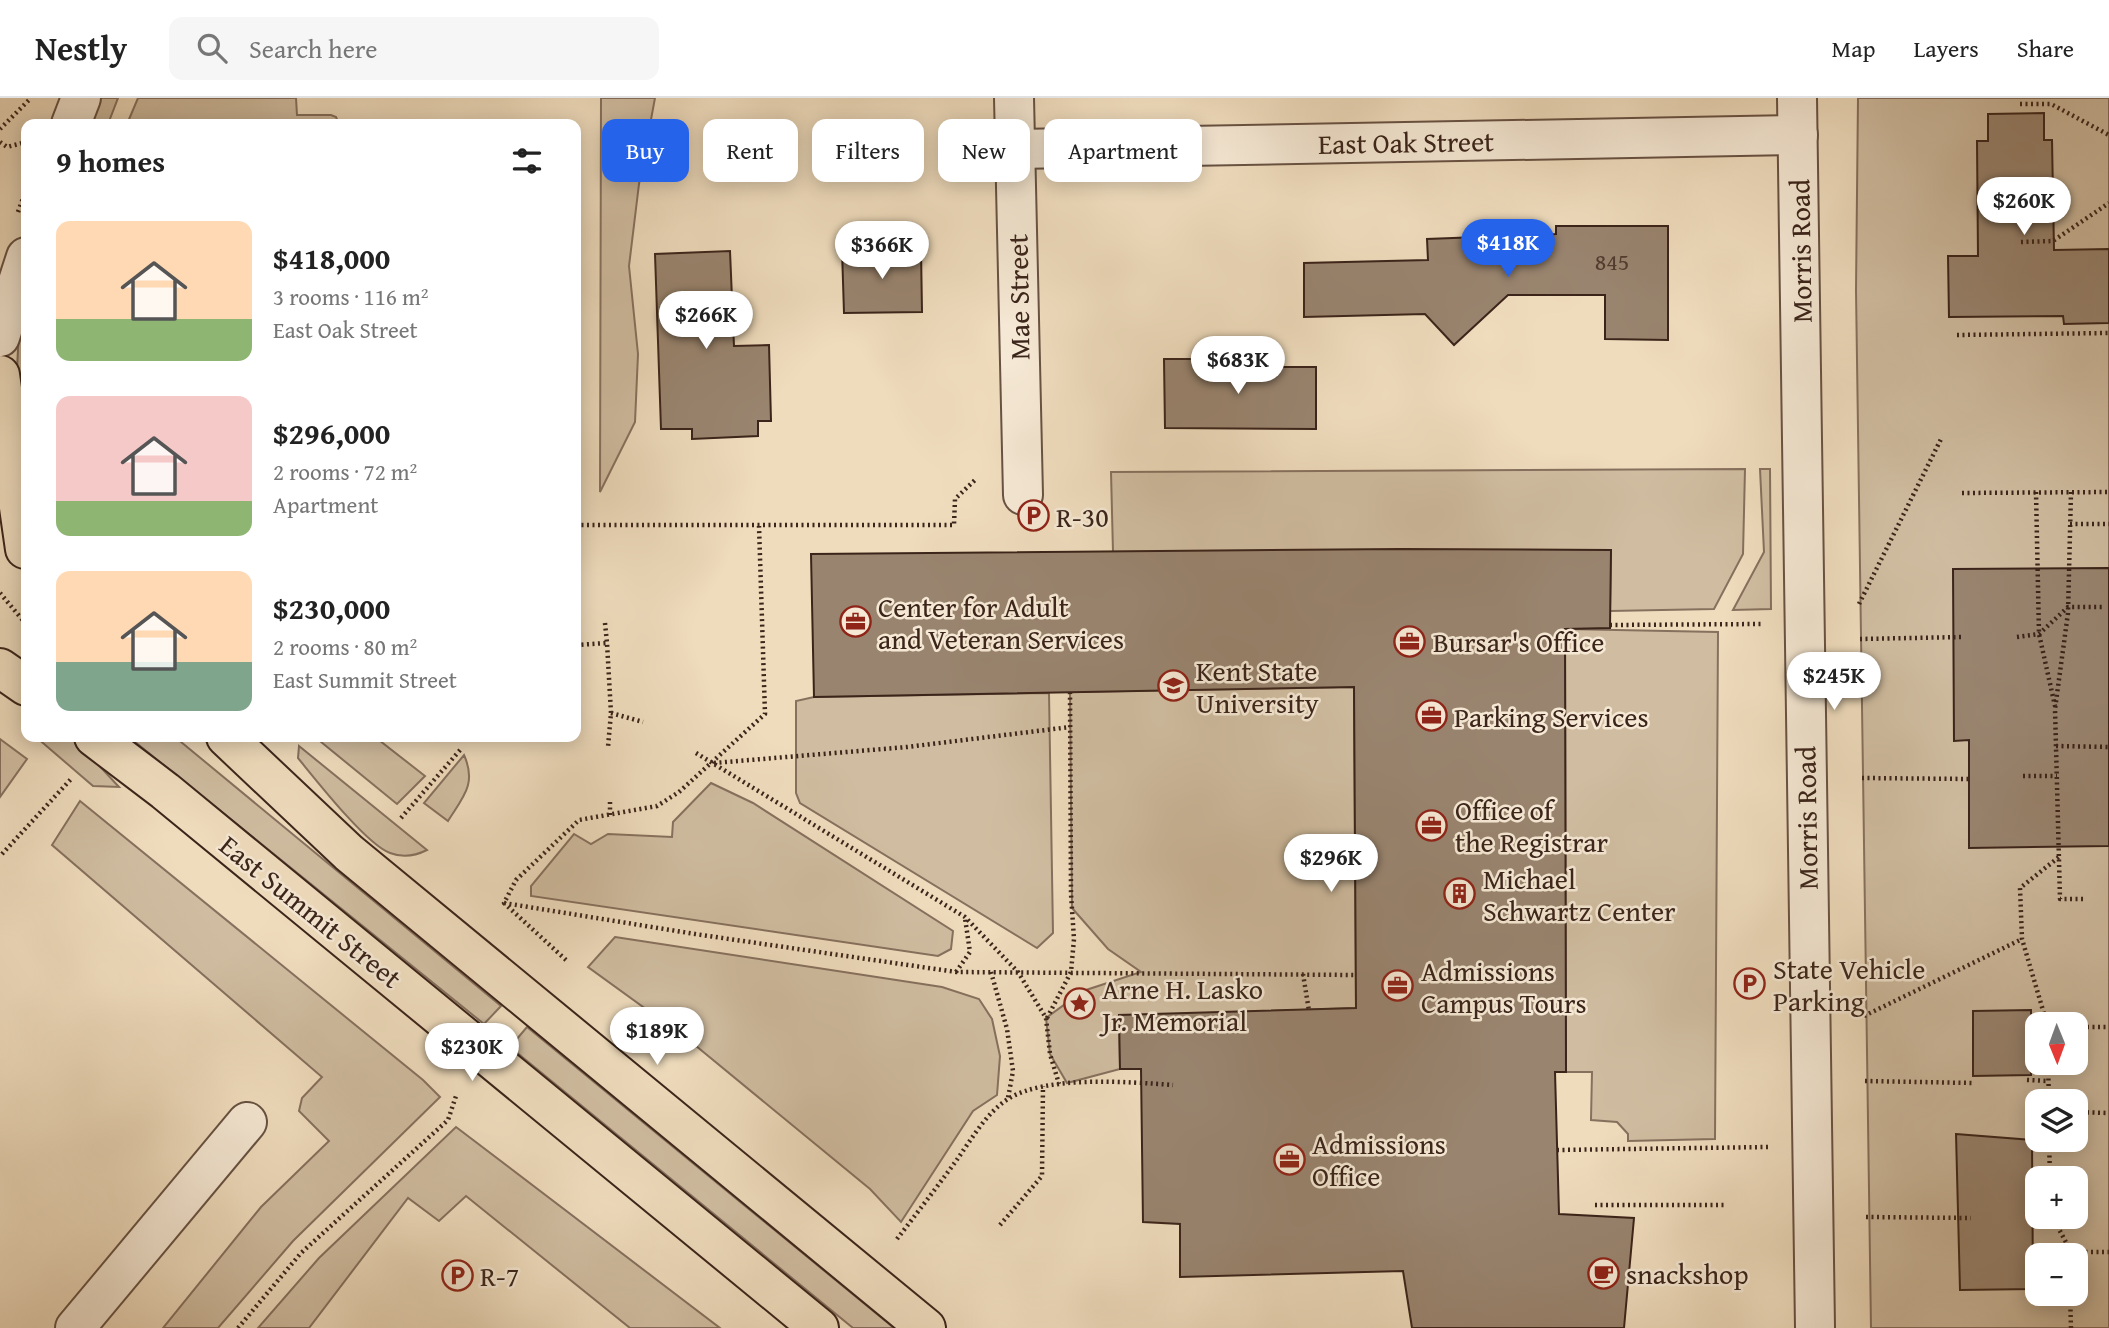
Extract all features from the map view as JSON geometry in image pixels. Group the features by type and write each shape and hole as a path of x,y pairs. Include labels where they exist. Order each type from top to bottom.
{"main road":[{"path":"0,375 21,517"},
{"path":"0,521 21,545"},
{"path":"0,668 21,683"},
{"name":"East Summit Street","path":"101,742 165,791 819,1328"},
{"path":"231,742 349,853 926,1328"}],"street":[{"path":"73,119 81,98"},
{"name":"Mae Street","path":"1014,98 1014,119"},
{"name":"Morris Road","path":"1797,98 1804,416 1803,622 1815,1328"},
{"name":"East Oak Street","path":"1030,149 1798,135"},
{"name":"Mae Street","path":"1015,182 1023,495"},
{"path":"0,337 21,272"},
{"path":"75,1328 247,1122"}],"path":[{"path":"0,129 31,98"},
{"path":"2020,104 2051,104 2109,135"},
{"path":"0,142 7,147 21,143"},
{"path":"2021,242 2053,241 2109,203"},
{"path":"1957,335 2109,333"},
{"path":"1859,604 1941,439"},
{"path":"581,525 954,525 955,499 982,474"},
{"path":"2036,492 2039,634 2055,709"},
{"path":"2071,492 2068,607 2055,709 2060,899 2084,899"},
{"path":"1962,493 2109,492"},
{"path":"2070,524 2109,524"},
{"path":"504,903 516,880 579,820 657,806 679,792 765,714 759,526"},
{"path":"0,593 21,618"},
{"path":"2017,637 2039,634 2068,607 2104,607"},
{"path":"1611,625 1803,622"},
{"path":"605,623 611,713 608,747"},
{"path":"1860,639 1963,637"},
{"path":"581,645 607,643"},
{"path":"1046,1018 1071,972 1074,939 1071,894 1070,692"},
{"path":"611,713 643,722"},
{"path":"713,763 907,747 1070,727"},
{"path":"2056,746 2109,747"},
{"path":"401,818 461,749"},
{"path":"696,753 965,917 1018,972 1046,1018 1050,1054 1059,1084"},
{"path":"2023,776 2057,776"},
{"path":"1862,778 1969,779"},
{"path":"2,854 71,779"},
{"path":"610,802 610,815"},
{"path":"2043,1012 2022,939 2020,888 2059,857"},
{"path":"504,903 566,960"},
{"path":"504,903 956,972 1356,975"},
{"path":"956,972 970,952 965,917"},
{"path":"1864,1016 2022,939"},
{"path":"991,972 1007,1029 1013,1071 1008,1099"},
{"path":"1303,974 1308,1010"},
{"path":"2088,1027 2109,1027"},
{"path":"2048,1075 2048,1089"},
{"path":"2027,1080 2048,1081"},
{"path":"1865,1081 1973,1083"},
{"path":"897,1239 989,1117 1008,1099 1043,1086 1059,1084 1134,1082 1173,1085"},
{"path":"1000,1225 1042,1176 1043,1086"},
{"path":"238,1328 301,1253 448,1121 456,1096"},
{"path":"2088,1112 2109,1113"},
{"path":"1557,1150 1811,1147"},
{"path":"1595,1205 1725,1205"},
{"path":"1866,1217 1971,1218"},
{"path":"2088,1253 2109,1252"},
{"path":"2070,1306 2071,1328"}],"shaded area":[{"path":"95,98 118,98 110,119 86,119"},
{"path":"138,98 296,98 297,115 331,115 337,119 129,119"},
{"path":"601,98 655,98 651,119 602,119 602,182 639,182 629,266 638,354 635,422 600,492"},
{"path":"1858,98 2109,98 2109,1328 1871,1328 1856,290"},
{"path":"21,320 21,398 17,370"},
{"path":"1745,469 1743,554 1714,609 1610,611 1611,550 1113,552 1111,472"},
{"path":"1760,469 1770,469 1771,609 1733,610 1764,552"},
{"path":"1565,629 1718,632 1715,1139 1628,1141 1628,1134 1617,1122 1591,1120 1592,1072 1566,1072"},
{"path":"1354,687 1356,1008 1119,1016 1120,1069 1067,1083 1050,1054 1046,1018 1083,991 1141,972 1108,949 1072,908 1070,692"},
{"path":"1049,693 1053,933 1037,948 800,803 796,793 796,701 814,697"},
{"path":"0,739 27,759 0,797"},
{"path":"42,742 76,742 119,787 93,786"},
{"path":"135,742 181,742 501,1006 484,1024"},
{"path":"321,742 381,742 425,776 397,804"},
{"path":"299,746 427,850 404,856 395,855 380,847 342,810 298,758"},
{"path":"464,755 468,765 469,782 448,821 424,803"},
{"path":"711,783 753,803 953,931 951,949 938,956 531,896 531,886 574,834 591,844 608,834 672,837 673,822"},
{"path":"80,801 423,1080 440,1097 293,1241 218,1328 163,1328 261,1207 329,1141 299,1111 302,1098 322,1077 52,845"},
{"path":"615,937 942,987 979,999 992,1019 1000,1056 997,1095 973,1111 901,1222 870,1189 690,1041 588,967"},
{"path":"527,1027 894,1328 853,1328 510,1047"},
{"path":"456,1127 720,1328 630,1328 466,1196 439,1221 408,1198 309,1328 258,1328 319,1258"}],"building":[{"path":"2044,113 2044,140 2052,140 2054,250 2109,249 2109,323 2064,324 2063,316 1949,317 1948,256 1978,256 1977,141 1988,141 1988,114"},
{"path":"1556,226 1668,226 1668,340 1605,339 1605,295 1508,295 1454,345 1425,314 1304,317 1304,263 1428,260 1427,239 1556,234"},
{"path":"842,250 921,250 922,312 844,313"},
{"path":"730,251 734,346 769,345 771,421 758,421 758,436 692,439 692,429 661,429 655,254"},
{"path":"1164,359 1230,359 1230,367 1316,367 1316,429 1165,428"},
{"name":"Michael Schwartz Center","path":"1611,550 1610,628 1565,629 1566,1072 1555,1072 1559,1214 1634,1218 1624,1328 1412,1328 1403,1271 1180,1277 1180,1224 1143,1222 1141,1069 1120,1069 1119,1015 1356,1008 1354,687 814,697 811,554"},
{"path":"2109,568 2109,846 1969,848 1969,740 1954,741 1953,569"},
{"path":"2031,1010 2025,1012 2025,1075 2031,1075 1973,1076 1973,1011"},
{"path":"1956,1134 2025,1139 2025,1152 2032,1152 2032,1166 2025,1166 2025,1229 2033,1229 2033,1243 2025,1243 2025,1289 1960,1290"}],"place":[{"name":"R-30","path":"1033,516"},
{"name":"Center for Adult and Veteran Services","path":"855,622"},
{"name":"Bursar's Office","path":"1410,641"},
{"name":"Kent State University","path":"1173,686"},
{"name":"Parking Services","path":"1431,716"},
{"name":"Office of the Registrar","path":"1432,825"},
{"name":"Michael Schwartz Center","path":"1460,894"},
{"name":"State Vehicle Parking","path":"1750,984"},
{"name":"Admissions Campus Tours","path":"1398,986"},
{"name":"Arne H. Lasko Jr. Memorial","path":"1079,1004"},
{"name":"Admissions Office","path":"1289,1159"},
{"name":"snackshop","path":"1603,1273"},
{"name":"R-7","path":"457,1275"}]}
